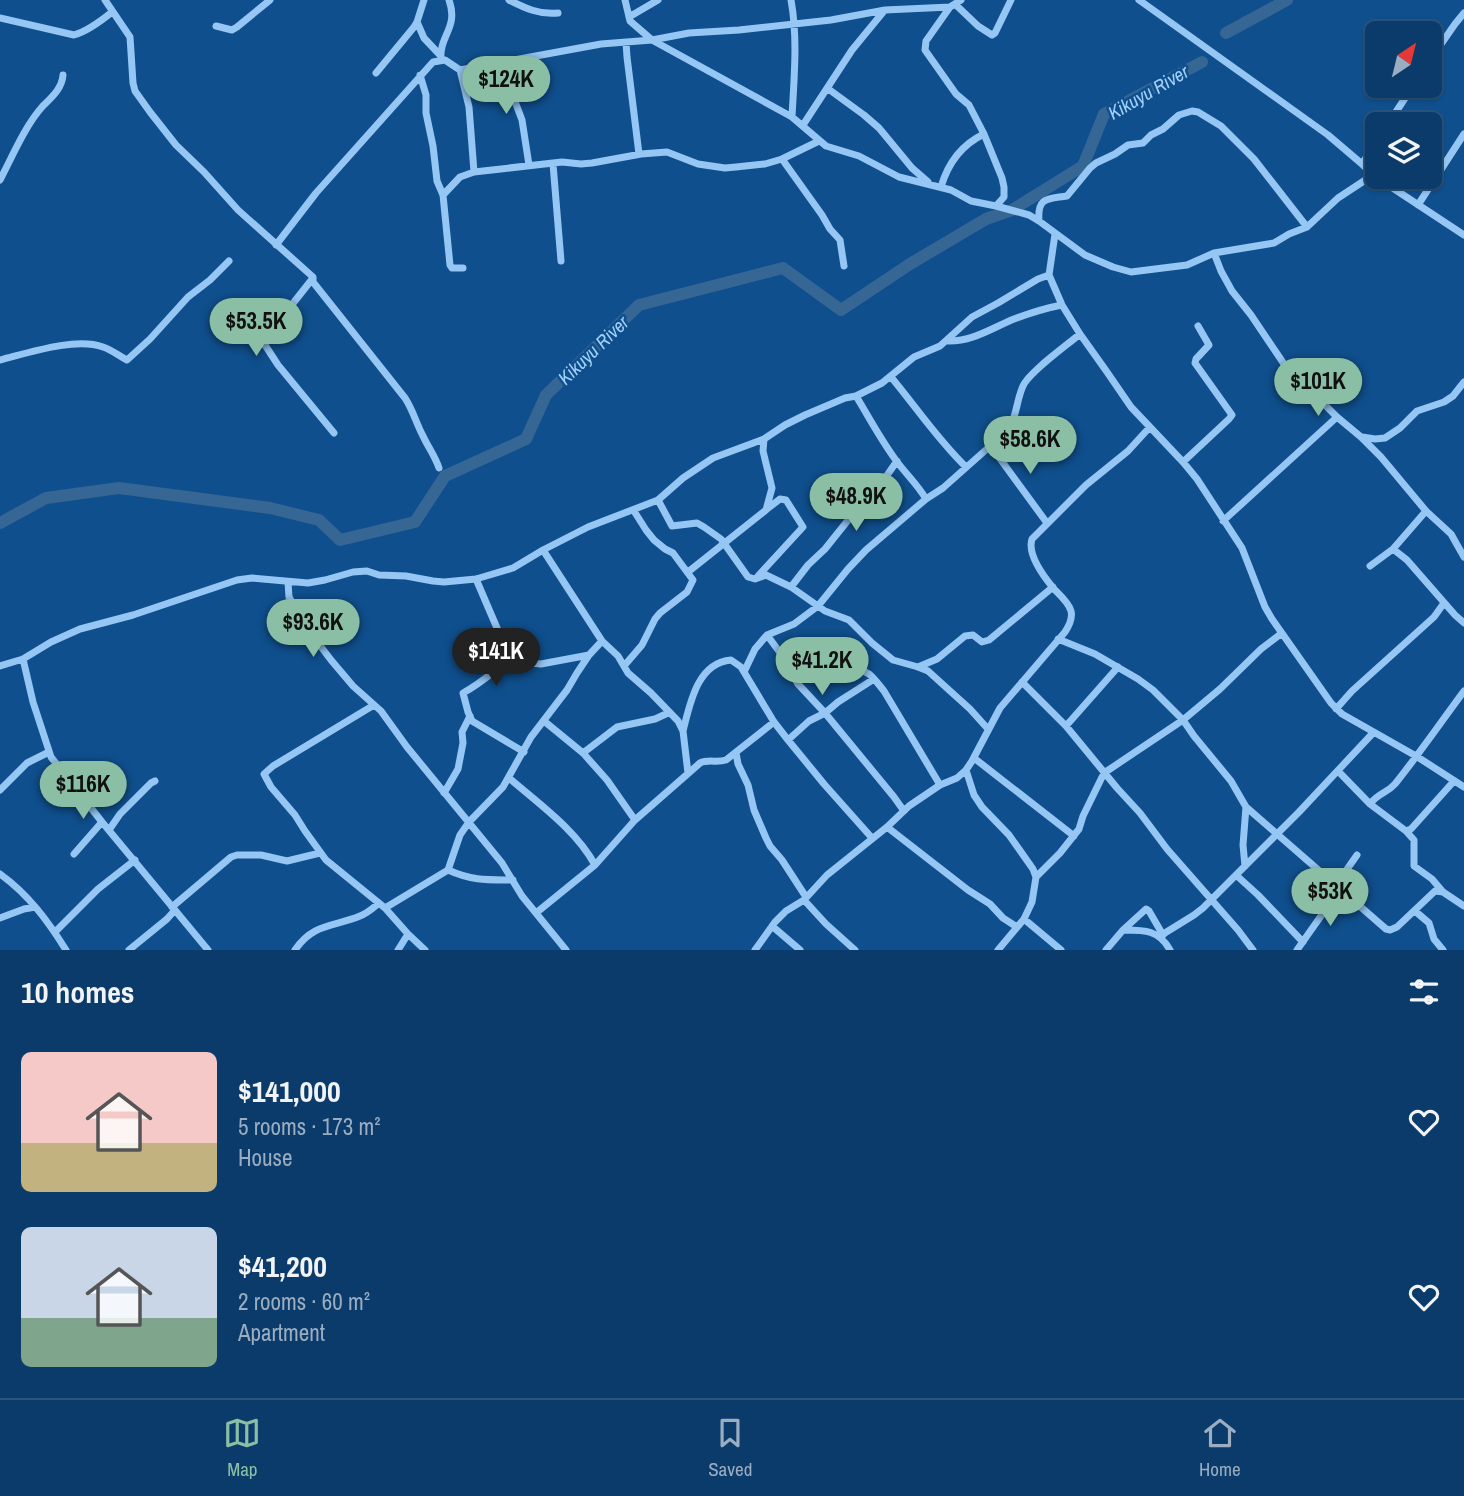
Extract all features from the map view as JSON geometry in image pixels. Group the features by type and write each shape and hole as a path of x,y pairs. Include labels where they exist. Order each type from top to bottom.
{"street":[{"path":"105,0 130,37 133,83 139,98 176,145 238,210 313,277 313,282 405,398 439,468"},
{"path":"216,26 232,30 270,0"},
{"path":"376,73 417,22 424,0"},
{"path":"276,245 316,193 420,75 440,57 453,17 449,0"},
{"path":"509,0 541,13 558,13"},
{"path":"625,0 629,19 627,57 639,154"},
{"path":"629,19 658,0"},
{"path":"791,0 796,57 792,117"},
{"path":"460,70 601,44 956,4 978,26 992,35 1012,0"},
{"path":"1139,0 1328,135 1365,167"},
{"path":"956,4 926,41 925,50 956,94 969,105 984,134 1004,187 1004,197 996,206"},
{"path":"803,125 852,50 885,10"},
{"path":"0,18 74,35 98,23 112,12"},
{"path":"1442,43 1464,13"},
{"path":"629,19 652,40 792,117 819,141 833,149 859,156 899,177 951,190 971,201 1029,215 1086,255 1130,272 1187,265 1214,253 1274,243 1307,227 1338,198 1365,180"},
{"path":"417,22 424,38 440,57 460,70 470,107 474,172"},
{"path":"500,62 522,120 529,165"},
{"path":"0,180 32,121 58,88 63,75"},
{"path":"420,75 426,96 426,113 437,181 443,195 450,265 452,268 463,268"},
{"path":"827,88 880,128 912,168 929,184"},
{"path":"1039,221 1038,212 1041,205 1051,197 1067,196 1096,163 1125,146 1140,145 1175,118 1192,111 1221,126 1254,159 1307,227"},
{"path":"941,187 946,170 964,146 984,134"},
{"path":"1418,205 1464,134"},
{"path":"443,195 460,177 474,172 562,162 581,164 667,152 698,164 725,168 782,159 819,141"},
{"path":"782,159 840,240 844,266"},
{"path":"1362,164 1365,159"},
{"path":"553,164 561,261"},
{"path":"1394,189 1464,235"},
{"path":"1055,234 1049,275 1062,305 1131,407 1196,479 1242,548 1265,607 1336,709 1464,788"},
{"path":"1214,253 1232,291 1284,364 1337,418 1381,457 1426,510 1451,534 1464,557"},
{"path":"0,360 39,349 83,344 105,347 127,360 229,261"},
{"path":"0,666 23,659 80,629 133,615 237,580 278,579 307,583 367,571 379,575 433,581 476,579 513,568 588,527 658,500 683,478 713,458 764,439 805,415 882,383 914,357 947,341 972,317 1049,275"},
{"path":"313,277 268,335 265,345 278,365 334,433"},
{"path":"947,341 969,338 1017,318 1062,305"},
{"path":"1183,462 1232,415 1195,363 1209,345 1198,326"},
{"path":"744,672 755,649 767,635 803,620 866,550 943,488 1006,432 1013,424 1024,383 1031,373 1080,334"},
{"path":"891,377 947,449 966,467"},
{"path":"1361,437 1385,438 1417,411 1453,396 1464,382"},
{"path":"856,396 883,441 926,499"},
{"path":"1223,521 1337,418"},
{"path":"755,950 786,911 805,899 827,875 904,811 966,770 1007,699 1069,626 1072,614 1069,606 1031,554 1032,539 1086,485 1128,451 1149,428"},
{"path":"764,439 763,452 772,488 766,510"},
{"path":"990,445 1047,523"},
{"path":"791,587 883,481 897,461"},
{"path":"688,572 780,499 786,500 803,527 755,579"},
{"path":"658,500 672,526 697,523 704,527 724,543 748,576 755,579 766,575 791,587 833,615 849,620 893,660 928,671 988,729"},
{"path":"624,666 642,645 660,612 687,592 692,580 673,553 654,540 634,510"},
{"path":"1370,566 1393,549 1426,510"},
{"path":"1393,549 1407,560 1464,623"},
{"path":"543,550 602,642 618,656 628,673 678,721 683,731 688,773"},
{"path":"476,579 503,642 513,657 521,662 541,664 589,655"},
{"path":"288,582 289,597 309,631 353,685 381,711 407,747 441,786 502,863 562,949"},
{"path":"918,667 937,659 965,636 973,635 982,642 989,640 1053,587"},
{"path":"1336,709 1352,691 1434,617 1444,603"},
{"path":"1036,877 1079,829 1104,773 1183,720 1282,633"},
{"path":"767,635 798,684 825,713 904,811"},
{"path":"1058,639 1095,654 1153,690 1183,720 1231,781 1246,807 1381,926 1390,930 1397,927 1432,892 1443,892"},
{"path":"295,950 306,935 329,924 369,912 448,870 458,839 469,822 503,787 531,737 567,690 589,655 602,642"},
{"path":"513,657 481,683 463,693 472,721 524,752"},
{"path":"23,659 33,702 51,757 208,950"},
{"path":"683,731 695,687 701,678 718,663 726,660 737,663 774,722 872,838"},
{"path":"791,672 831,664 867,673 884,691 940,785"},
{"path":"1066,726 1118,667"},
{"path":"788,740 809,721 874,679"},
{"path":"1022,682 1066,726 1254,950"},
{"path":"1370,804 1380,793 1389,790 1461,701 1464,691"},
{"path":"374,705 264,774 326,860 382,905 425,950"},
{"path":"583,753 617,727 655,719 668,713"},
{"path":"444,793 458,769 464,743 462,732 470,716"},
{"path":"544,720 583,753 607,780 635,820"},
{"path":"536,913 595,865 635,820 688,773 703,761 726,760 774,722"},
{"path":"1123,930 1145,930 1162,935 1194,915 1277,834 1373,733"},
{"path":"1,786 27,763 49,752"},
{"path":"736,753 754,810 770,846 782,860 805,899 826,924 855,950"},
{"path":"974,758 1074,835"},
{"path":"966,770 974,795 1009,835 1036,877 1032,902 1024,919 998,950"},
{"path":"1338,771 1370,804 1414,840 1414,866 1437,883 1443,892 1464,906"},
{"path":"509,778 567,830 589,854 595,865"},
{"path":"109,830 120,814 155,780"},
{"path":"1406,831 1454,782"},
{"path":"1245,866 1243,845 1246,807"},
{"path":"74,854 102,822"},
{"path":"887,827 990,904 1017,928"},
{"path":"130,950 167,919 174,909 231,857 261,855 287,861 320,853"},
{"path":"1297,950 1357,855"},
{"path":"54,932 98,890 135,860"},
{"path":"448,870 481,880 513,880"},
{"path":"0,874 16,886 41,913 66,950"},
{"path":"1236,875 1303,942"},
{"path":"0,918 35,907"},
{"path":"1106,950 1123,930 1148,909 1170,950"},
{"path":"1415,911 1429,923 1434,939 1443,950"},
{"path":"1024,919 1061,950"},
{"path":"772,926 800,950"},
{"path":"398,950 408,934"}],"waterway":[{"name":"Kikuyu River","path":"1226,33 1287,0"},
{"name":"Kikuyu River","path":"0,523 46,498 119,488 270,508 319,520 340,540 415,522 445,476 526,439 546,395 639,305 783,268 841,310 910,264 986,219 1012,210 1083,166 1104,114 1202,62"}]}
